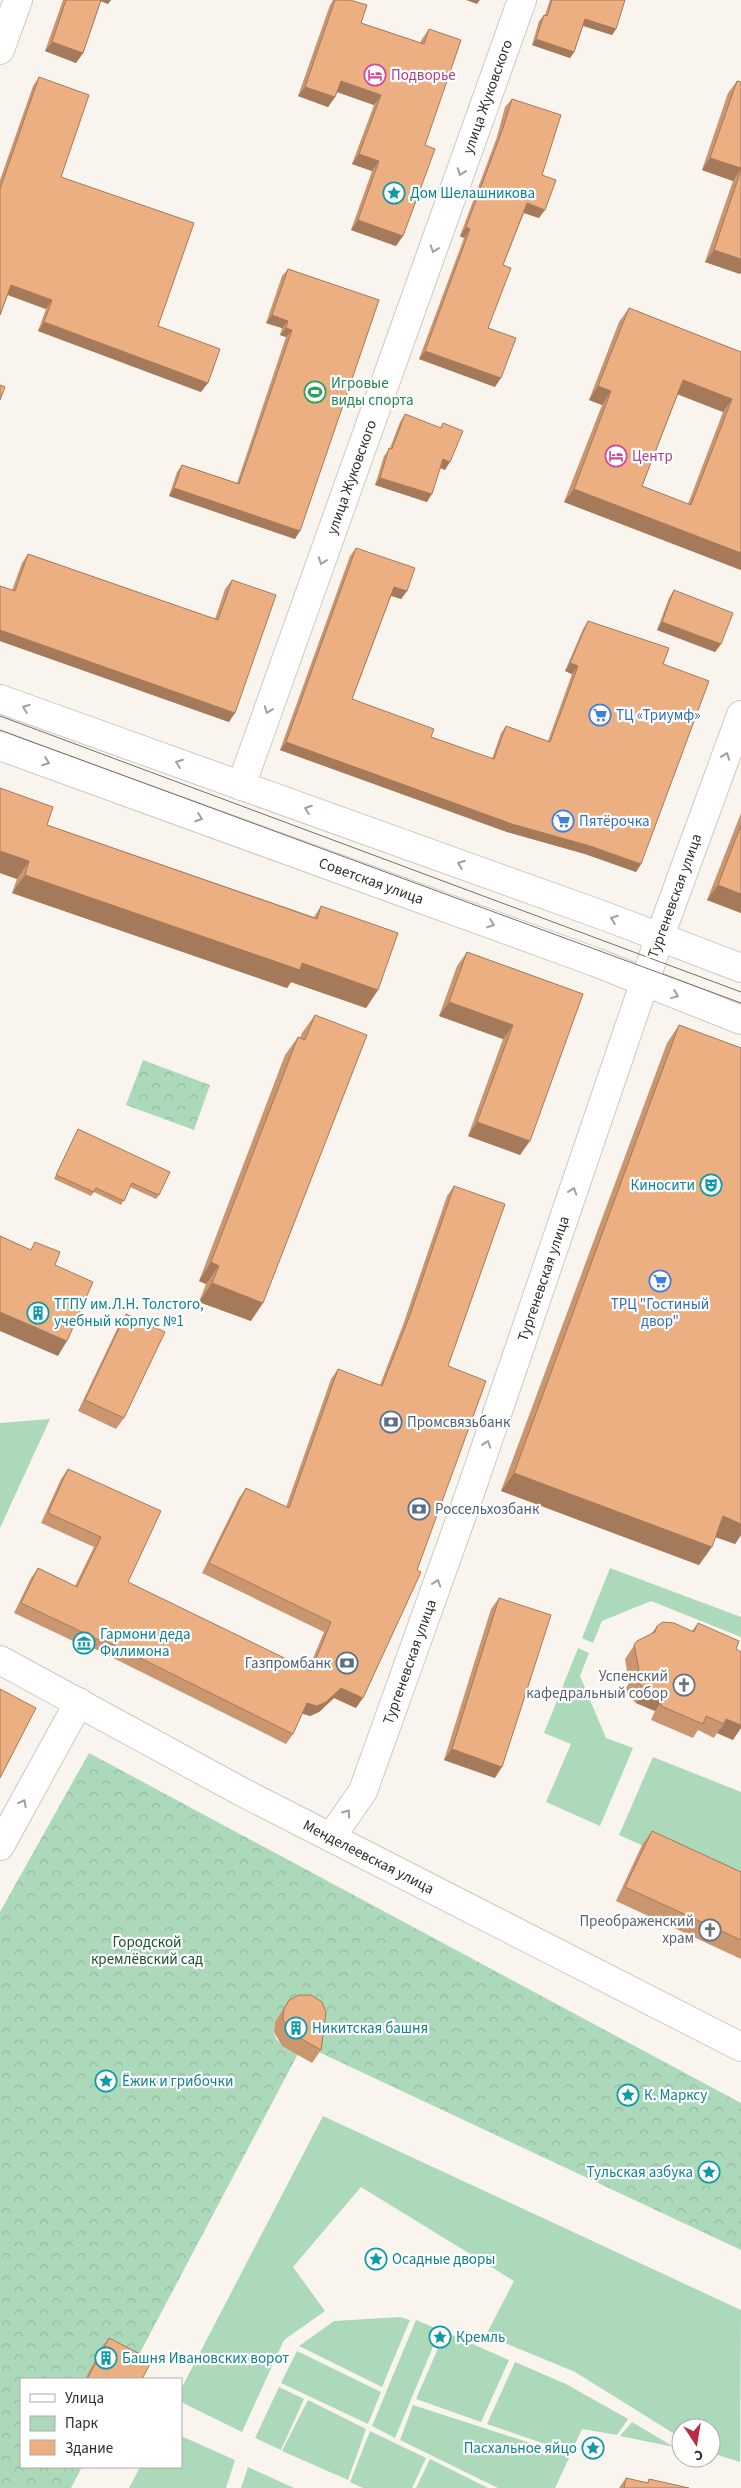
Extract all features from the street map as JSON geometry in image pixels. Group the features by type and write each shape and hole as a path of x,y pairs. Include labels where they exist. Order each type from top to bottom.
{"street":[{"path":"0,50 18,0"},
{"name":"улица Жуковского","path":"241,786 522,0"},
{"path":"0,699 660,936 741,968"},
{"name":"Тургеневская улица","path":"332,1836 363,1791 368,1778 471,1490 644,981 741,714"},
{"name":"Советская улица","path":"0,746 644,981 741,1020"},
{"name":"Менделеевская улица","path":"0,1660 242,1792 332,1836 741,2047"},
{"path":"0,1846 79,1702"}],"green space":[{"path":"143,1060 210,1085 194,1130 126,1105"},
{"path":"50,1419 0,1528 0,1423"},
{"path":"610,1568 741,1617 741,1637 651,1601 602,1621 593,1643 582,1638"},
{"path":"578,1648 589,1653 580,1676 606,1738 633,1748 600,1826 546,1802 571,1744 544,1733"},
{"name":"Городской кремлёвский сад","path":"89,1753 741,2103 741,2250 308,2047 285,2010 275,2022 276,2039 284,2046 300,2050 133,2366 100,2350 86,2378 20,2378 20,2468 81,2468 71,2488 0,2488 0,1912"},
{"path":"653,1757 741,1792 741,1890 619,1835"},
{"path":"323,2116 741,2310 740,2462 721,2456 721,2418 671,2418 671,2432 575,2372 486,2335 514,2281 361,2187 293,2267 325,2311 284,2340 242,2432 182,2402 182,2387"},
{"path":"400,2317 410,2320 382,2387 299,2346 334,2321"},
{"path":"416,2320 440,2330 395,2438 372,2426"},
{"path":"445,2332 509,2360 481,2422 416,2399"},
{"path":"297,2351 381,2392 368,2424 281,2383"},
{"path":"515,2362 566,2384 628,2419 617,2435 582,2429 571,2453 487,2424"},
{"path":"279,2387 304,2399 281,2450 255,2438"},
{"path":"308,2400 366,2429 348,2480 282,2451"},
{"path":"413,2405 570,2456 555,2488 498,2488 400,2440"},
{"path":"632,2422 671,2446 620,2436"},
{"path":"370,2431 426,2458 412,2488 363,2488 350,2482"},
{"path":"182,2436 235,2460 226,2488 129,2488 139,2468 182,2468"},
{"path":"430,2459 488,2488 416,2488"},
{"path":"248,2467 294,2488 241,2488"}],"building":[{"path":"66,0 101,0 83,53 52,42"},
{"path":"335,0 350,0 367,5 361,23 424,44 429,29 461,40 425,145 435,149 403,236 358,220 379,161 359,154 381,95 341,81 335,97 305,87"},
{"path":"552,0 625,0 616,29 585,19 574,52 536,39 544,15 547,16"},
{"path":"39,77 89,95 61,177 194,223 158,326 220,349 208,383 44,322 52,300 11,285 0,315 0,189"},
{"path":"737,81 741,82 741,168 710,158"},
{"path":"512,99 561,115 542,175 556,180 545,210 527,203 503,265 511,268 488,328 516,338 501,378 425,351 470,229 466,227"},
{"path":"741,170 741,259 714,250"},
{"path":"288,269 379,300 300,531 174,488 182,465 239,484 292,330 286,328 288,321 272,315"},
{"path":"629,308 741,352 741,553 574,489 611,391 598,386","holes":["683,380 732,399 691,505 642,486"]},
{"path":"0,385 5,387 0,400"},
{"path":"405,414 441,428 443,423 463,431 450,462 443,459 432,494 380,478 389,448 392,449"},
{"path":"356,548 415,568 407,591 394,587 352,699 434,729 431,737 494,759 506,726 550,742 578,666 570,663 588,621 669,648 663,664 709,681 641,864 590,846 512,824 286,742"},
{"path":"28,554 218,620 232,580 276,595 235,713 0,630 0,586 15,591"},
{"path":"674,590 733,613 721,644 662,622"},
{"path":"0,788 53,807 47,825 317,919 321,906 398,933 378,990 302,963 300,970 25,875 29,861 0,851"},
{"path":"741,825 741,894 718,885"},
{"path":"467,952 583,994 530,1141 477,1122 513,1025 449,1002"},
{"path":"315,1015 367,1035 263,1303 212,1283 219,1266 211,1262 298,1037 305,1040"},
{"name":"ТРЦ \"Гостиный двор\"","path":"679,1025 741,1048 741,1524 723,1516 712,1547 514,1473"},
{"path":"78,1129 170,1172 159,1195 132,1183 124,1201 96,1188 94,1192 56,1175"},
{"path":"454,1186 505,1204 448,1366 486,1381 417,1570 421,1572 363,1698 341,1688 326,1702 317,1706 307,1703 293,1734 100,1638 99,1640 21,1603 38,1568 77,1587 101,1537 48,1513 68,1469 161,1511 128,1582 311,1671 331,1622 209,1563 246,1488 289,1508 338,1369 382,1386 410,1315"},
{"name":"ТГПУ им.Л.Н. Толстого, учебный корпус №1","path":"0,1236 31,1250 35,1242 60,1252 55,1265 93,1282 67,1341 0,1312"},
{"path":"126,1314 165,1332 124,1418 85,1400"},
{"path":"499,1598 551,1615 502,1767 452,1749"},
{"name":"Успенский кафедральный собор","path":"663,1622 674,1623 694,1632 698,1623 739,1641 736,1649 741,1652 741,1725 726,1719 724,1724 706,1716 703,1724 661,1706 665,1697 645,1689 637,1681 635,1674 639,1669 634,1645 637,1641 655,1632 657,1626"},
{"path":"0,1689 36,1708 0,1778"},
{"name":"Преображенский храм","path":"652,1831 741,1872 741,1940 625,1887"},
{"path":"299,1995 311,1995 322,2002 326,2012 321,2050 291,2033 283,2019 284,2009 289,2000"},
{"path":"109,2338 152,2360 143,2378 88,2378"},
{"path":"626,2478 648,2483 649,2479 689,2488 624,2488"}],"tram line":[{"path":"0,716 741,992"},
{"path":"0,730 741,1003"}],"place":[{"name":"Подворье","path":"375,75"},
{"name":"Дом Шелашникова","path":"394,193"},
{"name":"Игровые виды спорта","path":"315,392"},
{"name":"Центр","path":"616,456"},
{"name":"ТЦ «Триумф»","path":"600,715"},
{"name":"Пятёрочка","path":"563,821"},
{"name":"Киносити","path":"711,1185"},
{"name":"ТРЦ \"Гостиный двор\"","path":"660,1281"},
{"name":"ТГПУ им.Л.Н. Толстого, учебный корпус №1","path":"38,1313"},
{"name":"Промсвязьбанк","path":"391,1422"},
{"name":"Россельхозбанк","path":"419,1509"},
{"name":"Гармони деда Филимона","path":"84,1643"},
{"name":"Газпромбанк","path":"347,1663"},
{"name":"Успенский кафедральный собор","path":"684,1685"},
{"name":"Преображенский храм","path":"710,1930"},
{"name":"Никитская башня","path":"296,2028"},
{"name":"Ёжик и грибочки","path":"106,2081"},
{"name":"К. Марксу","path":"628,2095"},
{"name":"Тульская азбука","path":"709,2172"},
{"name":"Осадные дворы","path":"376,2259"},
{"name":"Кремль","path":"440,2337"},
{"name":"Башня Ивановских ворот","path":"106,2358"},
{"name":"Пасхальное яйцо","path":"593,2448"}]}
